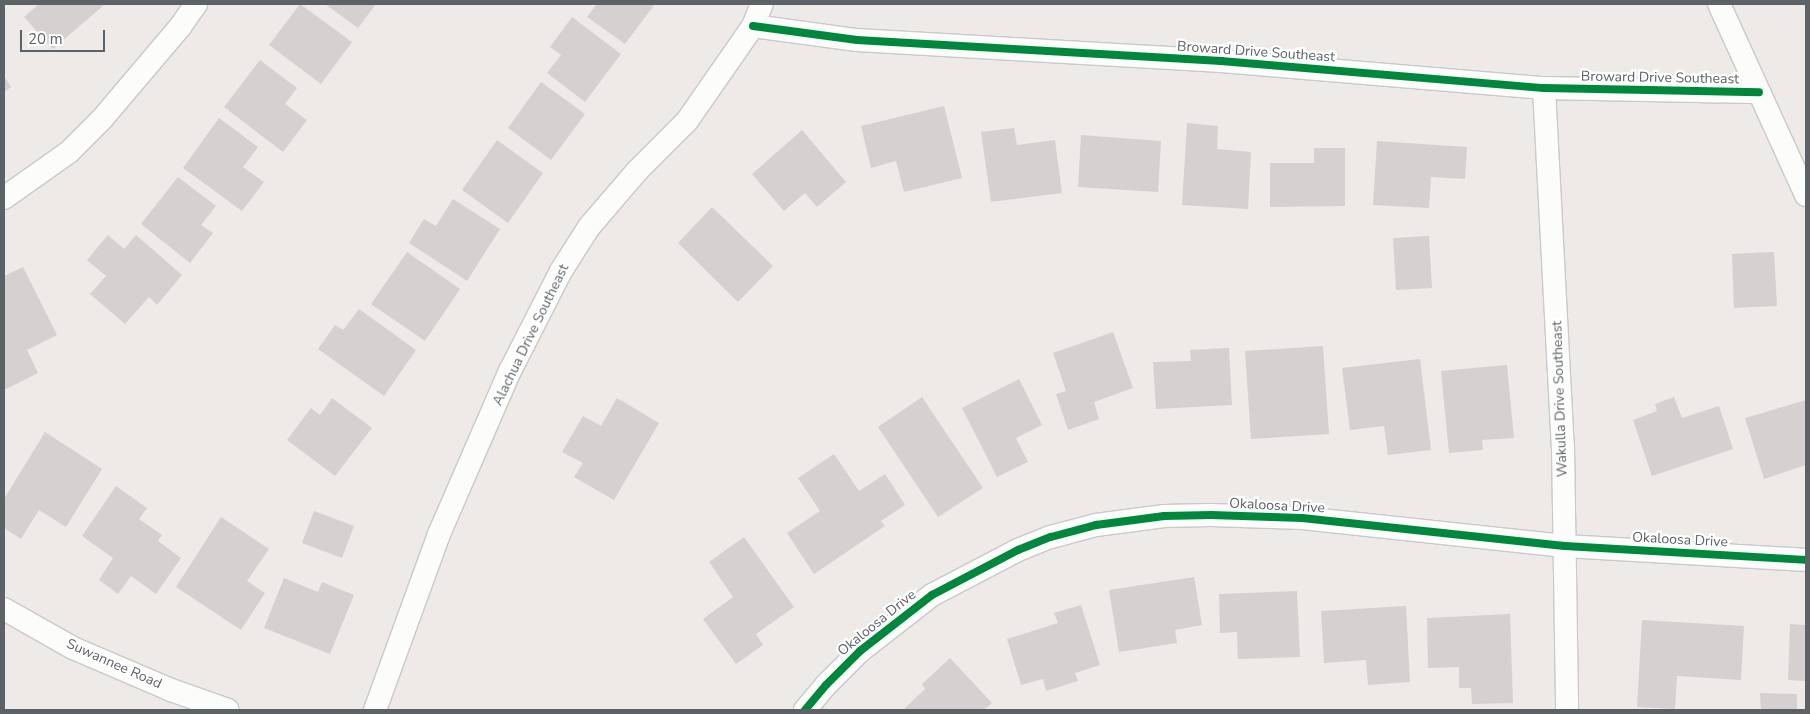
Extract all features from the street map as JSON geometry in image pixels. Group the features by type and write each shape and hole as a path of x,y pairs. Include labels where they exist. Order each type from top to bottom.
{"street":[{"path":"4,198 69,152 102,119 180,27 196,4"},
{"name":"Alachua Drive Southeast","path":"375,710 439,534 510,371 561,271 589,227 637,171 687,121 753,26 762,4"},
{"path":"1719,4 1806,195"},
{"name":"Broward Drive Southeast","path":"753,26 856,40 1221,61 1544,88 1759,92"},
{"name":"Wakulla Drive Southeast","path":"1544,88 1563,446 1567,710"},
{"name":"Okaloosa Drive","path":"805,710 826,684 860,651 932,595 1018,550 1096,525 1164,516 1192,515 1302,518 1565,546 1806,560"},
{"name":"Suwannee Road","path":"4,609 73,648 171,690 228,710"}],"building":[{"path":"39,4 105,4 53,49 24,17"},
{"path":"300,4 352,42 321,84 269,45"},
{"path":"325,4 376,4 358,28"},
{"path":"597,4 655,4 625,44 587,17"},
{"path":"572,17 621,54 585,102 547,73 561,55 550,47"},
{"path":"260,60 297,88 285,104 307,120 283,152 224,107"},
{"path":"4,76 11,87 4,92"},
{"path":"541,82 585,114 551,160 508,128"},
{"path":"944,106 962,178 904,192 896,161 871,168 861,126"},
{"path":"219,118 258,147 243,167 264,182 242,211 183,168"},
{"path":"1187,123 1218,126 1217,149 1251,152 1248,209 1182,205"},
{"path":"1014,128 1017,145 1055,140 1062,193 991,202 981,132"},
{"path":"802,130 846,182 817,207 805,193 784,211 752,174"},
{"path":"1081,135 1161,141 1158,192 1078,187"},
{"path":"497,140 543,173 508,223 462,190"},
{"path":"1377,141 1467,147 1465,179 1431,177 1429,208 1373,205"},
{"path":"1314,148 1345,148 1345,206 1270,207 1270,163 1314,163"},
{"path":"178,177 216,206 201,225 213,233 190,263 141,224"},
{"path":"453,199 500,229 467,281 409,243 424,219 436,226"},
{"path":"712,207 773,266 738,302 678,243"},
{"path":"108,235 124,249 136,235 182,275 157,305 149,297 125,324 90,294 106,276 87,260"},
{"path":"1429,236 1432,288 1396,290 1393,238"},
{"path":"407,252 460,289 425,341 371,304"},
{"path":"1774,252 1777,306 1734,308 1732,254"},
{"path":"23,267 57,335 27,350 38,373 4,390 4,276"},
{"path":"359,309 416,350 384,396 318,349 335,325 343,330"},
{"path":"1113,332 1133,388 1094,402 1099,419 1068,430 1056,394 1066,391 1053,353"},
{"path":"1323,346 1329,434 1251,439 1245,351"},
{"path":"1229,348 1232,405 1156,409 1153,362 1191,361 1190,350"},
{"path":"1420,359 1431,450 1388,455 1384,426 1350,430 1342,368"},
{"path":"1507,365 1514,438 1482,440 1483,450 1449,453 1441,371"},
{"path":"1019,379 1042,425 1016,438 1028,462 997,477 962,408"},
{"path":"922,397 983,488 938,517 878,427"},
{"path":"1674,397 1682,418 1719,406 1733,449 1652,476 1633,420 1657,411 1655,404"},
{"path":"332,398 372,428 335,476 287,440 311,408 320,415"},
{"path":"617,398 659,423 614,500 574,477 583,463 562,452 583,416 601,426"},
{"path":"1806,400 1806,465 1764,479 1745,418"},
{"path":"45,432 102,469 66,527 39,510 21,539 4,528 4,499"},
{"path":"834,454 859,491 885,474 905,505 881,521 885,526 814,574 787,533 820,511 798,478"},
{"path":"116,486 147,508 139,519 162,535 158,541 181,558 156,594 131,576 118,594 99,580 113,558 82,536"},
{"path":"314,511 354,526 342,558 302,543"},
{"path":"221,517 269,549 247,581 265,593 241,630 176,587"},
{"path":"744,537 794,607 756,634 763,645 736,664 703,619 733,597 709,562"},
{"path":"1194,577 1202,625 1175,630 1177,643 1119,652 1109,590"},
{"path":"284,578 318,592 322,582 354,595 330,654 264,628"},
{"path":"1297,591 1300,657 1238,659 1237,632 1220,633 1219,594"},
{"path":"1081,605 1100,665 1075,673 1078,681 1046,691 1043,679 1021,685 1007,639 1058,623 1054,613"},
{"path":"1406,606 1410,682 1368,685 1366,660 1324,663 1321,611"},
{"path":"1510,614 1513,703 1472,704 1471,688 1459,688 1459,667 1428,668 1427,618"},
{"path":"1642,620 1744,626 1741,680 1677,676 1675,709 1637,707"},
{"path":"1790,624 1806,625 1806,681 1788,680"},
{"path":"950,658 992,703 984,710 903,710 925,689 922,684"},
{"path":"1760,693 1797,694 1797,710 1761,710"}],"cycle path":[{"path":"753,26 857,40 1221,61 1544,88 1759,92"},
{"path":"805,710 826,685 860,651 932,595 1018,550 1051,537 1096,525 1164,516 1211,515 1302,518 1565,546 1806,560"}]}
